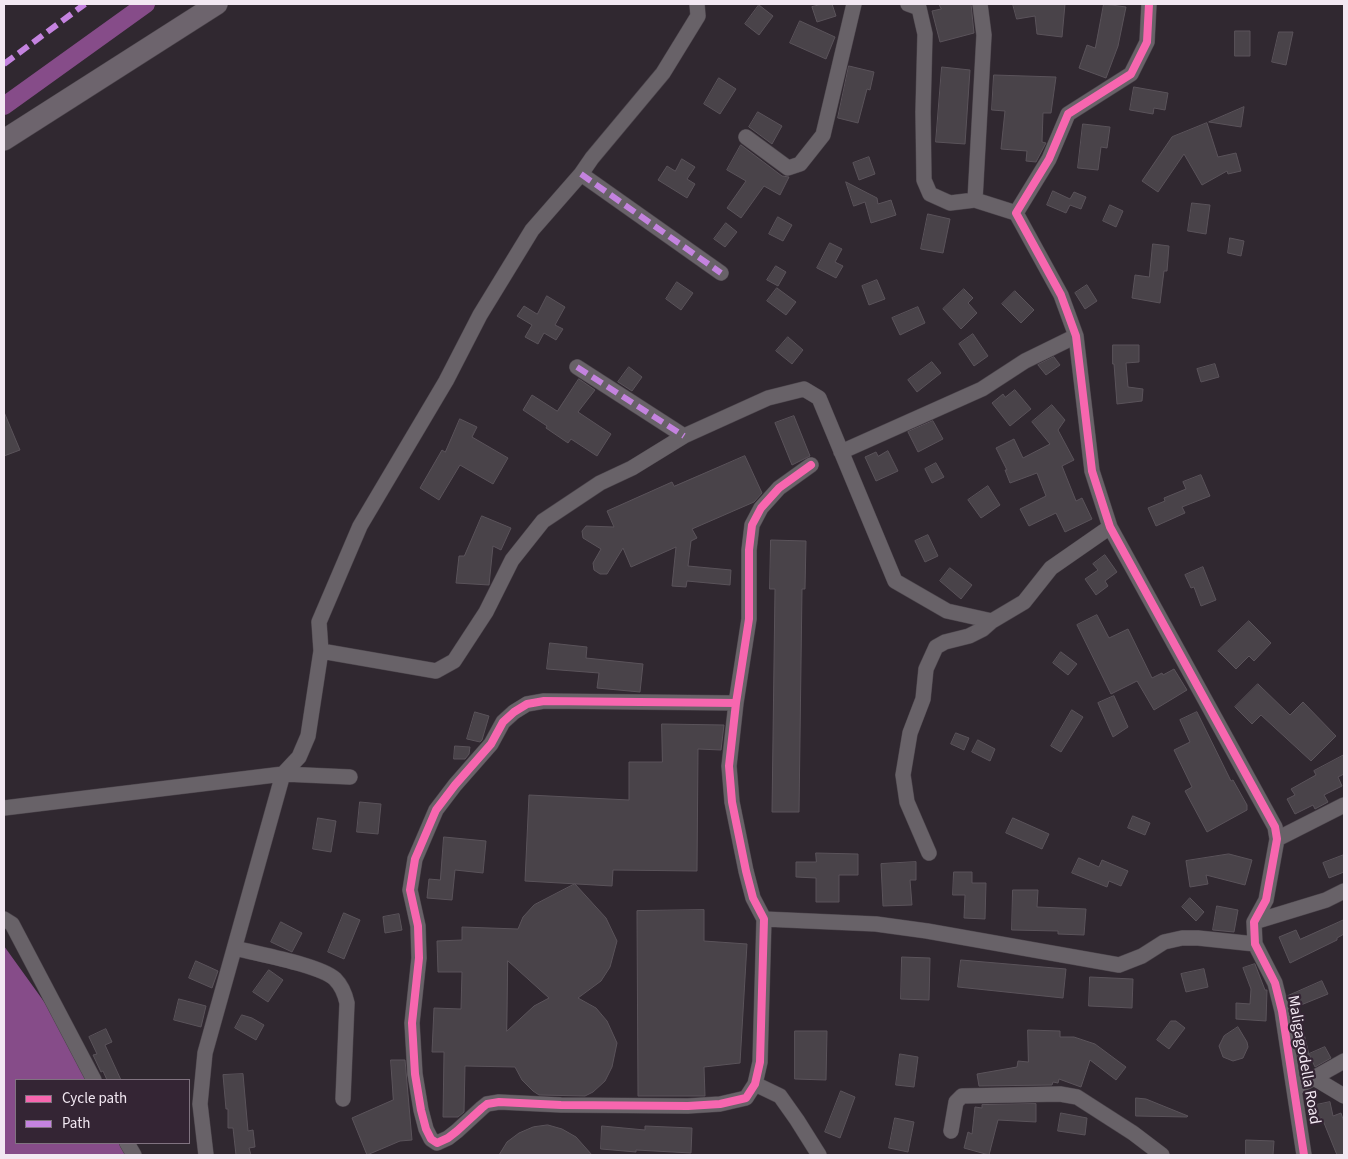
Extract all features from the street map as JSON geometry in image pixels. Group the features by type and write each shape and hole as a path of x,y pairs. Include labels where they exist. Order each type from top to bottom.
{"main road":[{"path":"4,140 217,4"}],"street":[{"path":"206,1155 200,1104 205,1053 283,774 299,757 308,736 321,651 319,622 360,526 446,381 480,315 512,262 532,230 581,174 592,158 663,73 698,16 697,4"},
{"path":"746,137 788,168 800,164 823,134 854,4"},
{"path":"764,919 876,924 1119,965 1142,956 1164,942 1182,938 1255,944 1254,922 1266,900 1277,840 1274,827 1110,528 1092,471 1076,336 1061,295 1016,213 976,200 950,203 930,194 924,180 922,112 925,34 919,8 908,4"},
{"path":"976,200 984,35 980,4"},
{"path":"1016,213 1049,160 1068,114 1130,74 1147,42 1149,4"},
{"path":"581,174 720,273"},
{"path":"841,452 982,389 1025,361 1076,336"},
{"path":"578,367 684,436"},
{"path":"321,651 436,671 454,661 486,612 512,560 542,521 600,483 632,468 684,436 768,398 804,389 818,398 895,581 947,612 992,621"},
{"path":"736,703 544,701 527,704 503,722 491,744 436,810 415,859 410,890 418,926 419,958 412,1023 415,1074 421,1110 431,1139 437,1143 448,1138 482,1108 488,1104 499,1102 561,1105 720,1104 746,1098 755,1084 760,1062 764,919 753,898 732,802 729,766 748,619 749,550 752,525 761,508 779,488 811,465"},
{"path":"929,853 907,802 903,775 910,733 922,699 926,669 936,647 945,642 969,636 983,629 992,621 1024,602 1051,568 1110,528"},
{"path":"4,808 283,774 350,777"},
{"path":"1277,840 1344,805"},
{"path":"1254,922 1326,900 1344,890"},
{"path":"4,919 12,924 93,1079"},
{"name":"Maligagodella Road","path":"1255,944 1275,983 1282,1011 1304,1155"},
{"path":"235,948 322,970 343,989 347,1004 343,1099"},
{"path":"1294,1089 1344,1061"},
{"path":"1314,1078 1344,1096"},
{"path":"755,1084 780,1096 819,1155"},
{"path":"951,1131 956,1102 962,1096 1060,1094 1077,1096 1133,1133 1162,1155"},
{"path":"128,1144 134,1155"}],"shaded area":[{"path":"4,946 68,1035 90,1079 15,1079 15,1144 122,1144 127,1155 4,1155"}],"building":[{"path":"832,4 836,16 817,22 812,7"},
{"path":"939,4 971,4 974,33 940,42 932,11 941,9"},
{"path":"1013,4 1065,4 1062,37 1037,34 1035,16 1017,19"},
{"path":"1104,4 1126,7 1118,46 1106,78 1079,68 1087,45 1095,48"},
{"path":"759,5 773,16 759,35 745,24"},
{"path":"800,21 835,37 826,59 790,43"},
{"path":"1235,31 1250,31 1250,56 1235,56"},
{"path":"1279,32 1293,32 1286,65 1272,62"},
{"path":"849,66 874,72 870,90 867,89 858,123 838,118"},
{"path":"942,67 970,70 965,144 936,142"},
{"path":"994,75 1056,77 1051,113 1043,113 1042,142 1046,143 1036,162 1026,161 1027,151 1001,149 1005,111 992,110"},
{"path":"719,78 736,89 720,114 704,104"},
{"path":"1134,87 1168,93 1165,110 1154,108 1153,114 1130,110"},
{"path":"1244,107 1241,127 1209,122"},
{"path":"758,112 782,126 772,144 749,127"},
{"path":"1207,123 1218,157 1236,153 1241,171 1228,174 1227,171 1202,185 1184,154 1158,192 1142,181 1172,137"},
{"path":"1083,124 1110,127 1107,148 1101,147 1098,170 1078,168"},
{"path":"741,145 782,176 789,177 780,195 764,186 741,218 727,208 746,181 727,170"},
{"path":"869,157 875,174 859,180 853,163"},
{"path":"682,159 695,167 687,179 695,184 687,198 658,180 667,166 675,171"},
{"path":"846,182 877,198 878,204 891,200 896,215 871,223 865,202 854,206"},
{"path":"1053,191 1070,199 1074,192 1086,197 1081,209 1070,205 1066,213 1047,205"},
{"path":"1192,203 1210,205 1206,234 1188,231"},
{"path":"1110,205 1123,211 1116,227 1103,221"},
{"path":"928,214 950,219 943,253 921,249"},
{"path":"778,217 792,225 783,241 769,234"},
{"path":"726,223 737,232 725,247 714,239"},
{"path":"1230,238 1244,241 1241,256 1228,253"},
{"path":"830,243 842,249 835,262 843,266 836,278 817,268"},
{"path":"1153,244 1169,246 1167,271 1164,271 1160,303 1132,298 1135,275 1149,277"},
{"path":"776,266 786,272 778,286 767,280"},
{"path":"877,280 885,299 869,305 862,286"},
{"path":"677,282 693,293 681,310 666,299"},
{"path":"1087,285 1097,301 1085,309 1075,293"},
{"path":"777,288 796,302 786,315 767,301"},
{"path":"964,289 973,298 968,303 977,313 961,329 943,309"},
{"path":"1015,291 1034,310 1021,323 1002,304"},
{"path":"547,296 565,307 555,325 563,329 556,340 544,333 538,344 525,337 532,325 517,316 524,306 537,314"},
{"path":"918,307 925,323 900,335 892,318"},
{"path":"973,334 988,356 974,366 959,344"},
{"path":"788,337 803,350 792,364 776,351"},
{"path":"1113,345 1139,345 1139,362 1126,363 1128,387 1143,389 1142,401 1117,404"},
{"path":"1054,357 1060,365 1046,375 1038,365"},
{"path":"932,362 941,373 917,392 908,380"},
{"path":"1215,364 1219,377 1201,382 1197,369"},
{"path":"629,367 642,377 632,391 618,382"},
{"path":"579,379 595,390 578,412 611,434 597,456 571,439 568,443 523,410 532,395 557,411"},
{"path":"1015,390 1031,409 1010,426 992,403 1003,394 1005,397"},
{"path":"1052,405 1065,420 1058,430 1074,460 1062,466 1076,501 1082,498 1092,519 1065,532 1056,513 1029,526 1020,509 1046,496 1037,473 1010,483 1005,470 1007,470 996,448 1014,439 1023,458 1050,444 1032,422"},
{"path":"4,412 20,450 4,456"},
{"path":"794,416 810,456 792,465 775,423"},
{"path":"460,419 477,427 472,437 508,458 493,484 460,465 439,500 420,488 442,450 445,452"},
{"path":"933,421 943,439 918,452 908,432"},
{"path":"888,451 898,471 876,481 865,457 876,452 878,456"},
{"path":"745,456 762,493 754,502 692,529 697,538 691,541 688,566 731,570 730,585 687,581 686,587 672,586 676,547 631,567 623,548 607,574 600,574 594,570 593,563 601,549 583,538 582,531 586,526 614,527 607,511 672,482 674,486"},
{"path":"936,463 944,477 932,483 925,469"},
{"path":"1201,475 1210,496 1182,507 1185,513 1156,526 1148,508 1165,501 1164,498 1186,489 1183,482"},
{"path":"988,486 1000,505 981,518 968,500"},
{"path":"482,516 511,528 501,550 493,546 489,585 456,583 459,556 464,556"},
{"path":"928,535 938,556 925,562 915,541"},
{"path":"771,540 806,541 805,589 802,589 799,812 772,812 775,589 770,589"},
{"path":"1105,555 1117,572 1105,581 1108,586 1096,595 1085,579 1098,570 1093,564"},
{"path":"1203,567 1216,600 1201,606 1194,587 1191,588 1185,575"},
{"path":"950,568 972,585 961,599 940,581"},
{"path":"1097,615 1109,638 1128,629 1152,678 1174,669 1187,690 1154,710 1137,681 1111,694 1077,625"},
{"path":"1249,621 1271,643 1254,661 1249,656 1236,669 1218,651"},
{"path":"550,643 587,647 586,658 643,664 640,692 597,688 599,673 547,669"},
{"path":"1061,652 1077,664 1068,675 1053,663"},
{"path":"1258,684 1290,715 1303,702 1336,736 1311,761 1261,715 1252,724 1235,707"},
{"path":"1114,696 1128,727 1113,737 1098,703"},
{"path":"1072,710 1083,717 1061,752 1051,746"},
{"path":"475,712 489,716 480,742 467,739"},
{"path":"1197,712 1231,781 1233,780 1247,805 1247,810 1207,832 1185,791 1192,787 1174,750 1190,742 1180,720"},
{"path":"662,724 724,725 721,750 698,749 697,871 613,870 612,886 525,881 529,795 629,800 629,762 662,762"},
{"path":"956,733 969,738 964,750 951,744"},
{"path":"978,740 995,749 990,761 972,752"},
{"path":"455,746 470,747 469,754 465,759 454,759"},
{"path":"1344,755 1344,774 1338,777 1342,786 1324,795 1328,802 1315,809 1313,805 1295,814 1287,799 1295,795 1291,789 1316,775 1314,771"},
{"path":"360,802 381,804 378,834 357,832"},
{"path":"1133,816 1150,823 1145,835 1128,828"},
{"path":"318,818 336,821 331,852 313,849"},
{"path":"1013,818 1049,834 1042,849 1006,833"},
{"path":"444,837 486,841 483,873 455,870 452,900 427,898 429,879 440,880"},
{"path":"816,853 858,854 858,875 839,875 839,902 816,902 816,878 796,877 796,862 816,862"},
{"path":"1229,854 1252,860 1245,885 1206,875 1208,884 1190,887 1186,861"},
{"path":"1344,855 1344,872 1329,878 1323,863"},
{"path":"1079,858 1099,867 1102,860 1128,871 1121,886 1109,881 1107,887 1072,873"},
{"path":"916,862 916,880 910,880 912,905 883,906 881,864"},
{"path":"954,872 972,872 972,883 986,883 985,919 964,918 965,895 953,895"},
{"path":"575,884 606,918 617,941 610,967 601,981 578,998 596,1008 607,1021 617,1043 612,1067 605,1081 593,1092 585,1096 539,1095 522,1080 515,1067 465,1066 464,1112 458,1117 443,1117 444,1052 432,1052 434,1008 461,1009 462,972 438,972 437,941 462,940 462,927 518,929 523,917 534,905","holes":["508,961 549,998 534,1006 507,1031"]},
{"path":"1013,890 1038,890 1037,907 1086,909 1084,935 1058,934 1058,931 1012,930"},
{"path":"1190,898 1204,912 1196,921 1182,907"},
{"path":"1217,906 1238,910 1234,932 1213,930"},
{"path":"704,910 704,941 747,944 740,1063 704,1067 705,1096 638,1096 637,911"},
{"path":"344,913 360,920 344,959 328,952"},
{"path":"399,914 402,930 385,933 383,917"},
{"path":"1344,920 1344,934 1337,938 1337,940 1290,963 1279,937 1296,930 1300,939"},
{"path":"281,922 302,933 292,952 271,942"},
{"path":"902,957 930,958 929,1000 901,999"},
{"path":"961,960 1066,969 1063,998 958,987"},
{"path":"196,961 218,971 212,988 189,978"},
{"path":"1255,964 1265,990 1267,990 1266,1021 1236,1019 1236,1003 1250,1004 1251,989 1243,968"},
{"path":"1204,969 1208,987 1186,992 1181,974"},
{"path":"269,970 283,980 268,1002 253,992"},
{"path":"1090,977 1133,979 1132,1008 1089,1006"},
{"path":"1322,981 1328,994 1291,1009 1288,996"},
{"path":"179,999 206,1006 201,1027 174,1020"},
{"path":"242,1015 264,1025 256,1040 235,1028"},
{"path":"1171,1021 1176,1021 1185,1028 1169,1049 1157,1040"},
{"path":"1301,1021 1309,1055 1298,1057 1293,1023"},
{"path":"1238,1027 1248,1047 1243,1058 1233,1061 1223,1057 1219,1046 1224,1036"},
{"path":"106,1029 112,1042 105,1045 121,1079 107,1079 103,1071 101,1072 93,1055 97,1054 89,1037"},
{"path":"1028,1030 1060,1031 1060,1037 1074,1037 1095,1044 1126,1067 1116,1080 1090,1060 1081,1087 1059,1079 1058,1083 1053,1082 1052,1085 979,1086 977,1074 1017,1067 1018,1061 1028,1062"},
{"path":"795,1031 827,1031 826,1080 795,1079"},
{"path":"1325,1047 1331,1058 1315,1067 1309,1054"},
{"path":"900,1054 918,1057 914,1087 896,1085"},
{"path":"391,1060 405,1060 412,1140 400,1141 367,1155 352,1118 393,1100"},
{"path":"243,1074 248,1131 253,1130 255,1147 249,1148 251,1155 236,1155 233,1128 228,1128 228,1109 226,1109 223,1075"},
{"path":"841,1091 855,1097 840,1138 825,1132"},
{"path":"1136,1098 1146,1099 1188,1116 1136,1116"},
{"path":"1330,1102 1333,1116 1341,1113 1344,1122 1344,1155 1337,1155 1322,1118 1311,1121 1307,1107"},
{"path":"1036,1104 1036,1122 998,1120 989,1155 964,1148 968,1132 972,1134 975,1107 982,1108 982,1105"},
{"path":"1061,1113 1087,1118 1085,1135 1058,1131"},
{"path":"895,1118 914,1122 908,1152 889,1148"},
{"path":"548,1125 562,1129 576,1137 592,1155 499,1155 507,1142 519,1133 533,1127"},
{"path":"602,1126 645,1130 645,1126 692,1128 691,1153 601,1149"},
{"path":"1246,1140 1274,1141 1273,1155 1246,1155"}],"waterway":[{"path":"4,106 146,4"}],"marked path":[{"path":"4,64 85,4"},
{"path":"581,174 721,273"},
{"path":"577,367 684,436"}],"cycle path":[{"path":"1149,4 1147,42 1131,74 1068,114 1049,159 1016,213 1061,295 1076,336 1092,471 1110,527 1275,827 1277,839 1266,900 1254,922 1255,944 1275,983 1282,1011 1304,1155"},
{"path":"736,703 544,701 527,704 503,722 491,744 436,810 415,859 410,890 418,926 419,958 412,1023 415,1074 421,1110 431,1139 437,1143 448,1138 487,1104 499,1102 561,1105 688,1106 720,1104 746,1098 755,1084 760,1062 764,919 753,898 746,871 732,802 729,766 736,703 749,619 749,550 752,525 761,508 779,488 811,465"}]}
